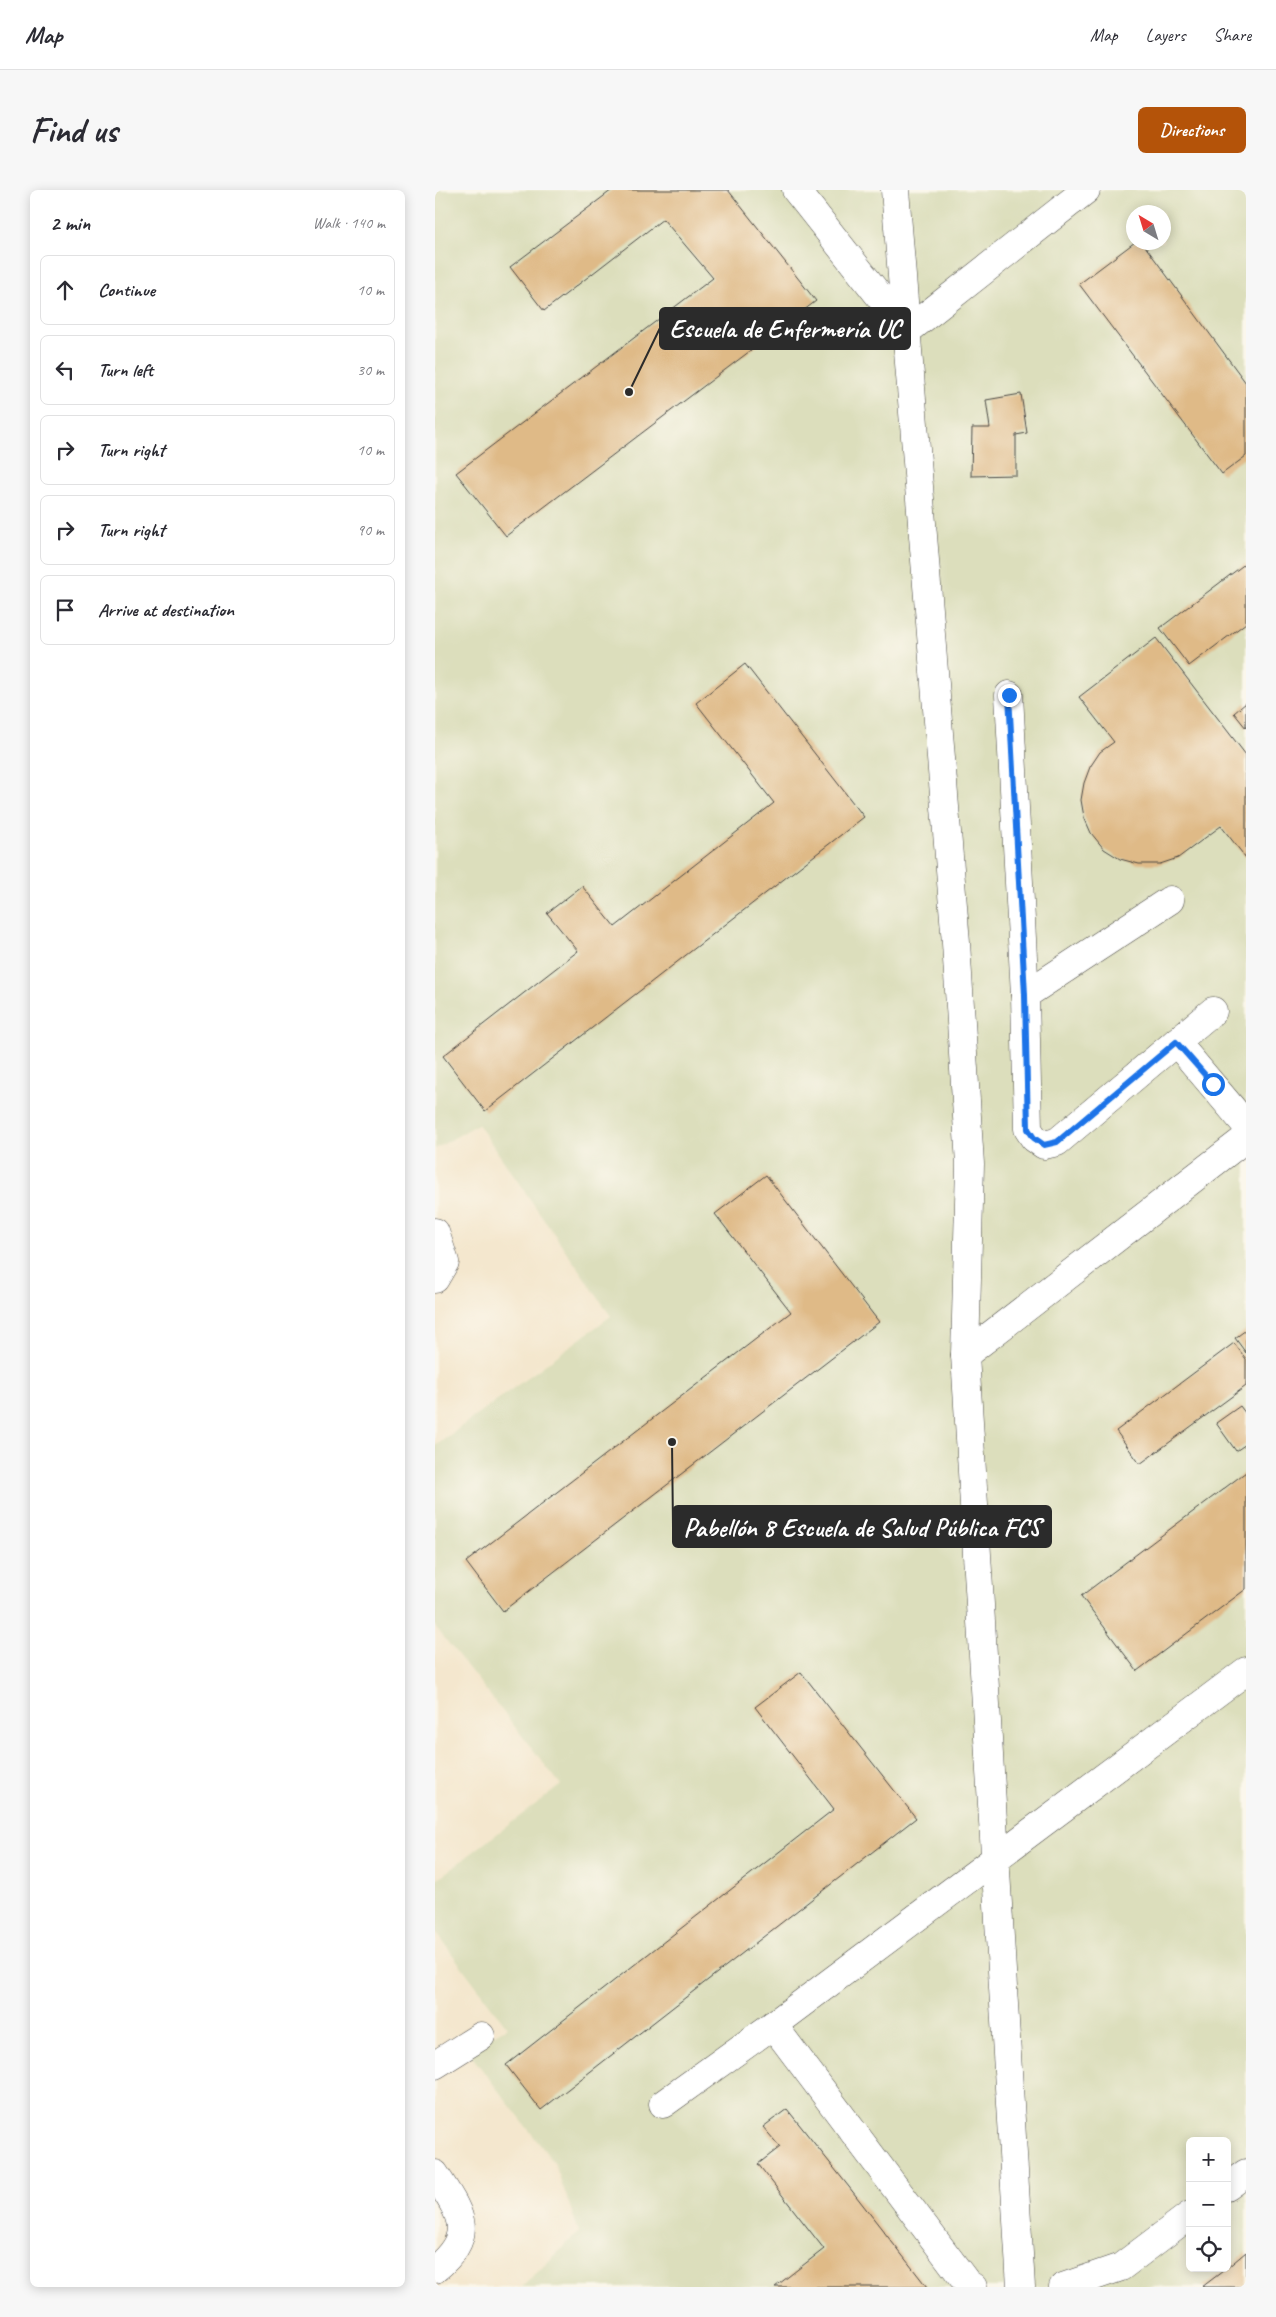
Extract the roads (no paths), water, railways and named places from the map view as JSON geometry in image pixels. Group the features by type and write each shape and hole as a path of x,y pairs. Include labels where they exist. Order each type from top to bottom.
{"street":[{"path":"796,190 907,331"},
{"path":"895,190 954,924 970,1164 965,1355 1021,2287"},
{"path":"907,331 1085,190"},
{"path":"1009,695 1025,995 1028,1129 1034,1138 1044,1145 1057,1142 1213,1011"},
{"path":"1025,995 1169,900"},
{"path":"1176,1042 1246,1125"},
{"path":"965,1355 1246,1138"},
{"path":"435,1232 445,1262 435,1279"},
{"path":"663,2104 773,2026 1246,1670"},
{"path":"773,2026 967,2283 973,2287"},
{"path":"435,2064 481,2036"},
{"path":"1231,2184 1246,2173"},
{"path":"435,2174 457,2209 462,2235 451,2256 435,2269"},
{"path":"1063,2287 1121,2267 1186,2218"}],"place":[{"name":"Escuela de Enfermería UC","path":"629,392"},
{"name":"Pabellón 8 Escuela de Salud Pública FCS","path":"672,1442"}]}
